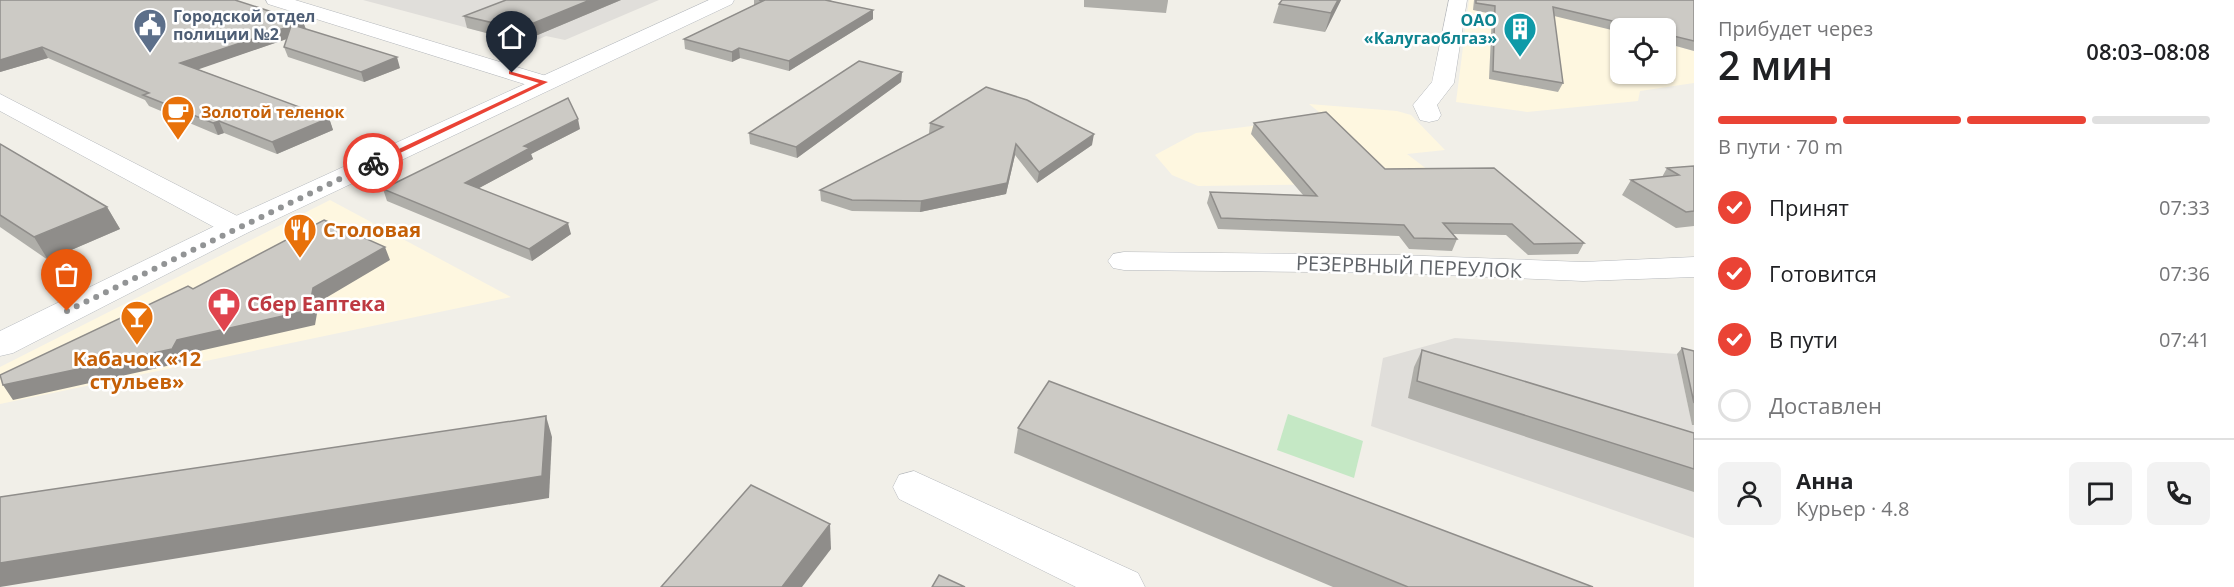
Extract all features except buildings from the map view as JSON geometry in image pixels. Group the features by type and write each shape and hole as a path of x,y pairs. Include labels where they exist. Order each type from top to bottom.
{"street":[{"path":"275,0 545,82"},
{"path":"0,345 236,227 725,0"},
{"path":"1428,115 1425,105 1443,83 1450,28 1458,0"},
{"path":"0,101 236,227"},
{"name":"РЕЗЕРВНЫЙ ПЕРЕУЛОК","path":"1124,261 1400,264 1530,272 1657,271 1694,267"},
{"path":"915,487 1121,587"}],"shaded area":[{"path":"363,0 659,0 565,40 546,36 528,44"},
{"path":"1469,0 1507,0 1610,28 1610,84 1676,84 1676,46 1694,51 1694,83 1640,91 1638,101 1527,112 1456,102"},
{"path":"1309,104 1397,111 1411,115 1445,150 1407,154 1432,173 1359,184 1198,186 1172,175 1155,155 1196,133 1285,122 1319,112"},
{"path":"330,200 511,297 0,404 0,367"},
{"path":"1455,338 1677,354 1694,425 1694,538 1371,426 1383,358"}],"green space":[{"path":"1288,414 1363,441 1354,478 1277,450"}],"way so far":[{"path":"67,311 236,227 373,163"}],"place":[{"name":"Городской отдел полиции №2","path":"150,54"},
{"name":"ОАО «Калугаоблгаз»","path":"1520,58"},
{"name":"Золотой теленок","path":"178,141"},
{"name":"Столовая","path":"300,259"},
{"name":"Сбер Еаптека","path":"224,333"},
{"name":"Кабачок «12 стульев»","path":"137,346"}],"route":[{"path":"373,163 545,82 512,73"}]}
